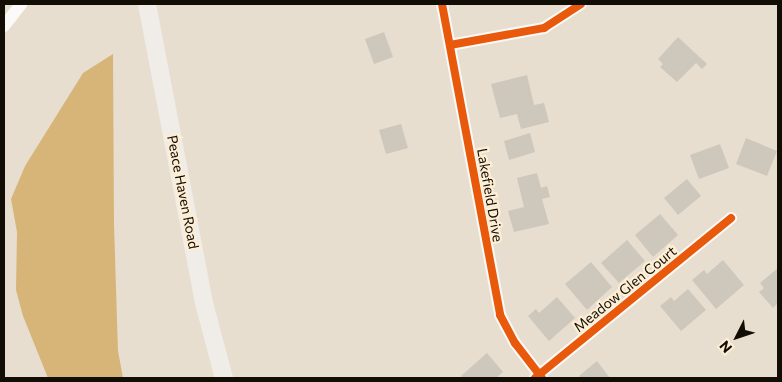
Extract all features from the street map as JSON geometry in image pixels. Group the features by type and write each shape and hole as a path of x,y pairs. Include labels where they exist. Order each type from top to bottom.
{"main road":[{"name":"Peace Haven Road","path":"147,4 202,296 224,378"}],"street":[{"path":"4,26 20,4"},
{"name":"Lakefield Drive","path":"442,4 500,315 515,344 538,377"},
{"path":"450,45 544,28 580,4"},
{"name":"Meadow Glen Court","path":"538,377 731,218"}],"shaded area":[{"path":"113,54 114,224 118,351 123,378 48,378 23,316 16,290 17,232 11,199 25,166 83,73"}],"building":[{"path":"384,32 393,57 374,64 365,39"},
{"path":"678,37 707,64 702,69 696,63 677,82 660,67 663,64 658,59"},
{"path":"527,75 534,105 544,103 549,122 521,129 517,114 500,118 491,84"},
{"path":"401,124 408,148 386,154 379,130"},
{"path":"530,133 535,152 509,160 504,141"},
{"path":"746,138 777,151 767,176 736,164"},
{"path":"720,144 729,168 699,179 690,155"},
{"path":"537,173 541,188 547,186 550,197 542,199 549,224 514,232 508,211 524,207 517,178"},
{"path":"687,179 701,196 678,215 664,198"},
{"path":"660,214 678,235 653,257 635,235"},
{"path":"627,240 645,261 619,283 601,263"},
{"path":"723,260 744,285 716,309 692,280 704,270 707,274"},
{"path":"591,262 612,287 587,310 565,284"},
{"path":"778,268 778,303 773,308 759,292 764,288 760,283"},
{"path":"688,289 706,310 681,331 660,306 671,297 674,301"},
{"path":"557,297 575,318 549,341 528,316 536,309 539,313"},
{"path":"487,353 503,372 496,378 463,378 461,376"},
{"path":"597,361 610,378 581,378 579,376"}],"cycle path":[{"path":"442,4 500,315 515,343 542,378"},
{"path":"450,45 544,28 581,4"},
{"path":"535,378 731,218"}]}
